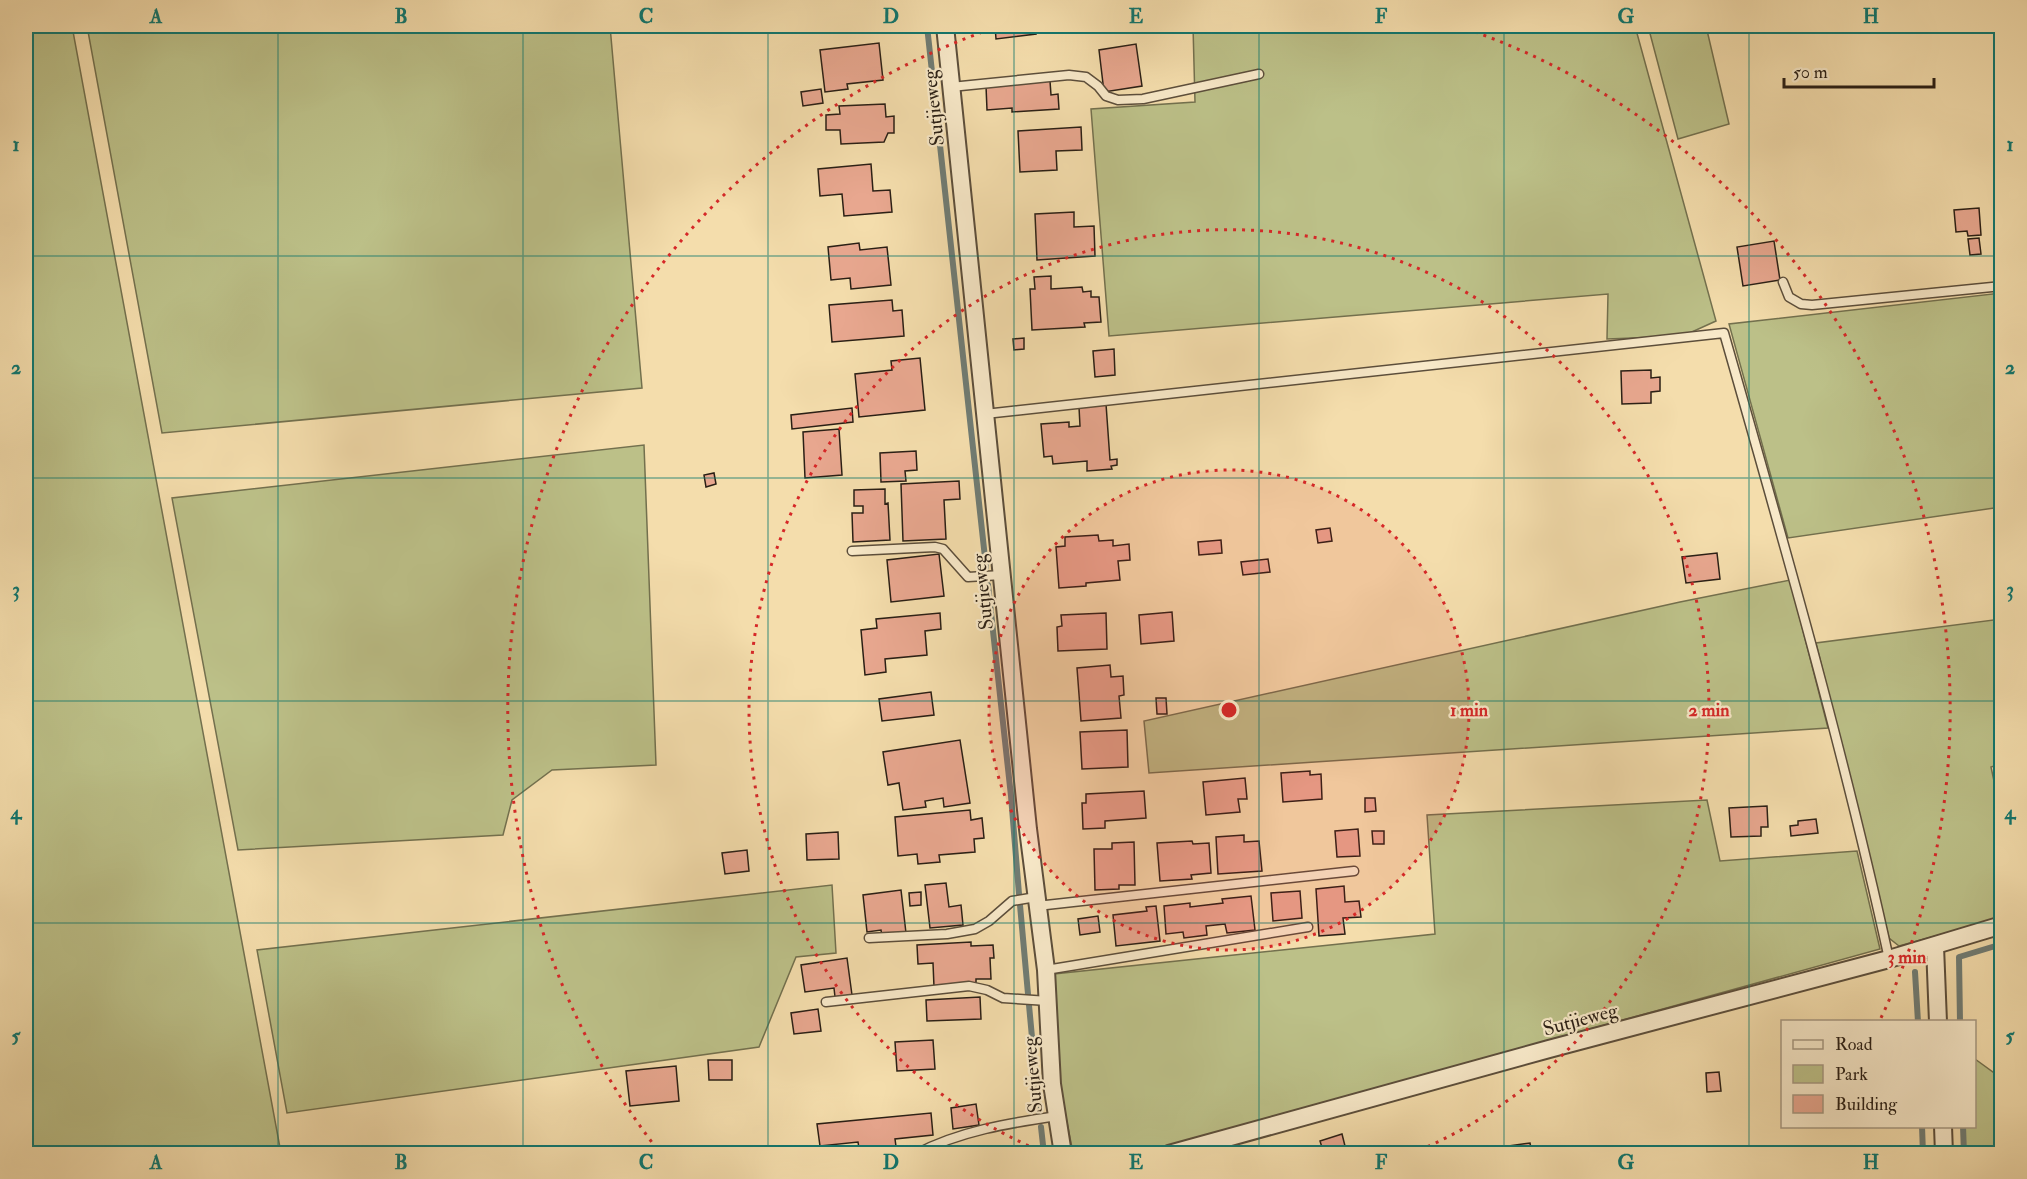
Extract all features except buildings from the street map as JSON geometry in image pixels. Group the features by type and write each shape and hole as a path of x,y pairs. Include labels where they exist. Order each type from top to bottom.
{"street":[{"name":"Sutjieweg","path":"945,26 1046,970 1052,1083 1063,1154"},
{"name":"Sutjieweg","path":"1169,1154 1549,1048 1889,959 2001,925"},
{"path":"1935,946 1938,1020"},
{"path":"1943,1128 1944,1154"}],"lane":[{"path":"951,87 1069,75 1086,77 1106,96 1118,100 1143,99 1259,74"},
{"path":"1783,282 1789,297 1801,304 1812,305 2001,286"},
{"path":"985,414 1724,333 1788,559 1864,845 1889,959"},
{"path":"852,551 943,549 968,578 1002,575"},
{"path":"869,938 947,933 975,928 989,921 1012,901 1037,902 1354,871"},
{"path":"1046,970 1308,927"},
{"path":"826,1002 969,986 987,990 1003,998 1047,1001"},
{"path":"916,1154 948,1139 1022,1121 1057,1116"}],"green space":[{"path":"26,26 72,26 281,1153 26,1153"},
{"path":"87,26 610,26 642,388 162,433"},
{"path":"1193,26 1635,26 1716,321 1683,336 1607,339 1608,294 1109,336 1091,109 1195,102"},
{"path":"1648,26 1706,26 1729,124 1678,139"},
{"path":"2001,293 2001,507 1788,538 1729,324"},
{"path":"644,445 656,765 552,770 512,800 503,835 238,850 172,498"},
{"path":"1790,580 1828,728 1149,773 1144,721 1680,602"},
{"path":"2001,619 2001,764 1991,767 2001,814 2001,918 1899,946 1889,938 1816,643"},
{"path":"1707,800 1720,861 1857,851 1880,949 1138,1154 1073,1153 1059,1082 1054,974 1435,934 1427,815"},
{"path":"832,885 836,953 796,957 759,1047 287,1113 257,950"},
{"path":"1976,1060 2001,1078 2001,1153 1964,1153 1963,1128 1976,1128"}],"waterway":[{"path":"927,26 986,567"},
{"path":"988,585 1011,796 1019,894"},
{"path":"1020,905 1028,994"},
{"path":"1960,1020 1959,957 2002,944"},
{"path":"1915,972 1918,1020"},
{"path":"1029,1005 1039,1113"},
{"path":"1041,1127 1044,1154"},
{"path":"1922,1128 1923,1154"},
{"path":"1963,1128 1964,1154"}]}
